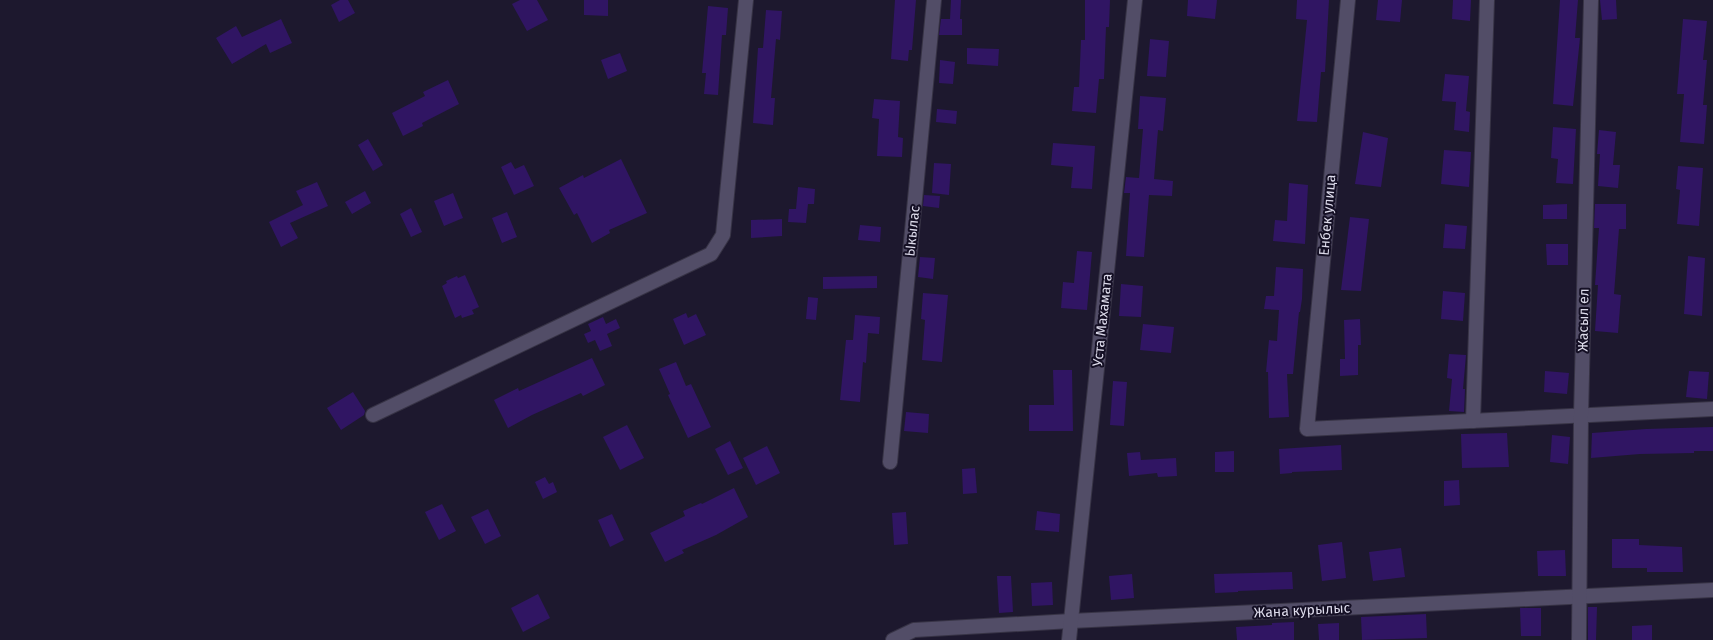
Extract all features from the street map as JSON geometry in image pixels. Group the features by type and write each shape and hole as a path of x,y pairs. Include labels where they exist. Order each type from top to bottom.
{"street":[{"path":"373,415 711,254 723,235 746,0"},
{"name":"Ыкылас","path":"890,462 934,0"},
{"name":"Уста Махамата","path":"1069,640 1135,0"},
{"name":"Енбек улица","path":"1348,0 1307,429 1473,421"},
{"path":"1487,0 1473,421 1713,409"},
{"name":"Жасыл ел","path":"1579,640 1581,416 1591,0"},
{"name":"Жана курылыс","path":"893,640 914,630 1713,590"}],"building":[{"path":"340,0 348,0 355,13 339,22 331,5"},
{"path":"520,0 537,0 548,20 527,31 512,4"},
{"path":"584,0 608,0 608,16 584,15"},
{"path":"895,0 916,0 912,50 909,50 908,61 891,59"},
{"path":"951,0 961,0 960,19 962,19 962,35 939,35 941,19 950,19"},
{"path":"1085,0 1110,0 1109,27 1106,27 1104,79 1099,79 1096,113 1072,111 1074,87 1079,87 1081,40 1085,40"},
{"path":"1188,0 1217,0 1215,19 1187,16"},
{"path":"1297,0 1329,0 1325,72 1321,72 1317,122 1297,121 1307,20 1296,19"},
{"path":"1378,0 1402,0 1400,22 1376,20"},
{"path":"1453,0 1471,0 1470,21 1452,19"},
{"path":"1560,0 1578,0 1575,38 1580,38 1573,106 1553,104"},
{"path":"1600,0 1616,0 1617,19 1602,20"},
{"path":"708,6 728,8 726,35 722,35 718,95 704,94 706,73 702,73"},
{"path":"766,10 782,11 780,40 776,39 771,98 775,98 773,125 753,123 758,48 763,48"},
{"path":"281,19 292,43 270,53 266,44 232,64 216,38 236,26 242,37"},
{"path":"1683,19 1707,21 1703,60 1707,60 1703,105 1707,105 1704,144 1680,142 1684,94 1677,94"},
{"path":"1150,39 1169,41 1166,77 1147,76"},
{"path":"967,48 999,49 998,66 967,64"},
{"path":"620,53 627,71 608,79 601,60"},
{"path":"940,60 955,62 953,84 939,83"},
{"path":"1445,74 1469,76 1466,111 1470,112 1469,132 1454,130 1456,102 1442,101"},
{"path":"448,80 459,104 422,123 423,126 403,136 392,113 425,96 423,92"},
{"path":"1140,96 1166,98 1163,131 1158,130 1154,179 1173,181 1172,196 1149,195 1144,257 1126,256 1130,193 1124,193 1126,177 1139,178 1143,129 1138,129"},
{"path":"874,99 900,101 898,137 903,138 902,157 877,156 879,119 872,118"},
{"path":"937,109 957,111 956,124 936,122"},
{"path":"1553,127 1576,129 1573,184 1556,183 1558,159 1551,158"},
{"path":"1599,130 1616,132 1613,165 1620,165 1618,188 1598,186 1600,154 1597,154"},
{"path":"1363,132 1388,138 1381,187 1355,184"},
{"path":"368,139 383,165 373,171 358,145"},
{"path":"1053,143 1095,146 1092,189 1071,188 1073,167 1051,165"},
{"path":"1444,150 1471,152 1469,187 1441,184"},
{"path":"621,159 647,213 609,230 610,233 592,243 577,213 574,215 559,188 583,175 584,178"},
{"path":"511,162 515,169 524,165 534,186 514,195 501,167"},
{"path":"934,163 951,164 949,195 932,193"},
{"path":"1678,166 1703,168 1699,226 1677,224 1680,190 1676,189"},
{"path":"317,182 328,206 290,223 298,238 281,247 269,222 303,205 296,191"},
{"path":"1289,183 1308,185 1305,244 1273,241 1275,220 1287,221"},
{"path":"798,187 815,189 814,204 808,204 806,223 788,222 789,209 796,209"},
{"path":"365,191 371,203 352,214 345,202"},
{"path":"453,193 463,218 444,226 434,201"},
{"path":"924,195 940,196 939,208 923,206"},
{"path":"1567,204 1567,219 1543,219 1543,205"},
{"path":"1595,204 1626,204 1626,229 1619,229 1614,294 1621,295 1618,333 1595,331 1598,285 1595,285 1599,228 1594,228"},
{"path":"411,208 422,232 411,237 400,214"},
{"path":"507,212 517,237 502,243 492,218"},
{"path":"1350,217 1369,219 1361,291 1341,290"},
{"path":"782,219 782,236 751,238 751,220"},
{"path":"1445,224 1467,226 1465,249 1443,248"},
{"path":"860,225 881,227 880,242 858,240"},
{"path":"1546,244 1568,244 1568,265 1547,265"},
{"path":"1077,251 1092,252 1087,310 1061,308 1063,282 1074,283"},
{"path":"1688,256 1705,258 1702,316 1684,314"},
{"path":"920,257 935,258 933,279 918,277"},
{"path":"1276,267 1303,269 1302,299 1293,374 1287,374 1289,417 1269,418 1268,372 1266,372 1269,340 1277,341 1279,310 1264,309 1266,296 1274,296"},
{"path":"465,275 479,307 472,310 474,314 462,318 461,315 455,318 442,286 447,283 446,281"},
{"path":"877,276 877,288 823,289 823,277"},
{"path":"1121,284 1143,286 1141,317 1119,316"},
{"path":"1443,291 1465,293 1463,321 1441,319"},
{"path":"923,293 948,295 942,362 922,360 925,320 921,319"},
{"path":"808,297 818,298 816,320 806,319"},
{"path":"686,313 688,318 696,314 706,335 684,345 673,319"},
{"path":"855,315 880,317 879,334 868,333 866,363 863,362 860,402 840,400 846,340 853,340"},
{"path":"603,317 606,324 616,319 620,328 607,334 612,346 600,351 595,340 588,343 584,334 591,331 588,324"},
{"path":"1360,319 1361,345 1358,345 1358,375 1340,376 1340,359 1345,359 1344,320"},
{"path":"1143,324 1174,327 1171,353 1140,350"},
{"path":"1449,354 1466,355 1463,389 1465,389 1464,412 1449,411 1452,379 1447,378"},
{"path":"592,358 605,385 583,396 581,393 508,428 494,400 518,388 519,391"},
{"path":"676,362 686,386 691,384 711,427 688,438 668,395 670,394 659,369"},
{"path":"1053,370 1072,370 1073,431 1029,431 1029,405 1054,405"},
{"path":"1545,371 1569,373 1567,394 1544,392"},
{"path":"1689,371 1709,372 1707,399 1686,397"},
{"path":"1113,381 1127,382 1124,426 1110,425"},
{"path":"353,392 365,411 364,415 341,430 327,408"},
{"path":"906,412 929,414 928,433 904,431"},
{"path":"627,425 644,458 620,470 603,437"},
{"path":"1713,427 1713,451 1591,458 1592,433"},
{"path":"1507,433 1509,467 1462,468 1461,434"},
{"path":"1552,435 1570,437 1568,464 1550,462"},
{"path":"730,441 743,468 728,475 715,449"},
{"path":"1341,445 1342,470 1280,474 1279,449"},
{"path":"767,446 780,473 756,485 743,458"},
{"path":"1234,451 1234,472 1215,472 1215,452"},
{"path":"1140,452 1141,460 1176,458 1177,476 1158,477 1157,473 1129,476 1127,453"},
{"path":"975,468 977,493 963,494 962,469"},
{"path":"545,477 549,484 553,482 557,492 543,499 535,482"},
{"path":"1459,480 1460,505 1444,506 1444,481"},
{"path":"734,488 748,517 716,535 682,550 684,553 665,562 650,533 685,516 683,511"},
{"path":"442,504 456,531 439,540 425,512"},
{"path":"488,509 501,536 485,544 471,517"},
{"path":"1037,511 1060,514 1059,532 1035,530"},
{"path":"906,512 908,544 894,545 892,513"},
{"path":"612,514 624,540 610,547 598,520"},
{"path":"1612,539 1639,539 1639,545 1682,547 1683,572 1647,572 1647,568 1612,568"},
{"path":"1342,542 1346,578 1322,581 1318,545"},
{"path":"1401,548 1405,577 1373,581 1369,552"},
{"path":"1565,550 1566,576 1538,576 1537,551"},
{"path":"1292,572 1293,589 1215,593 1214,574"},
{"path":"1132,574 1134,598 1111,600 1109,576"},
{"path":"997,576 1011,576 1013,612 999,613"},
{"path":"1052,582 1053,605 1032,606 1031,583"},
{"path":"538,594 550,618 523,632 511,608"},
{"path":"1588,607 1597,607 1596,640 1588,640"},
{"path":"1520,608 1541,608 1541,636 1521,636"},
{"path":"1426,614 1427,638 1362,640 1361,617"},
{"path":"1294,622 1294,640 1237,640 1236,627"},
{"path":"1339,623 1339,640 1319,640 1318,624"},
{"path":"1652,625 1652,640 1632,640 1632,626"}]}
